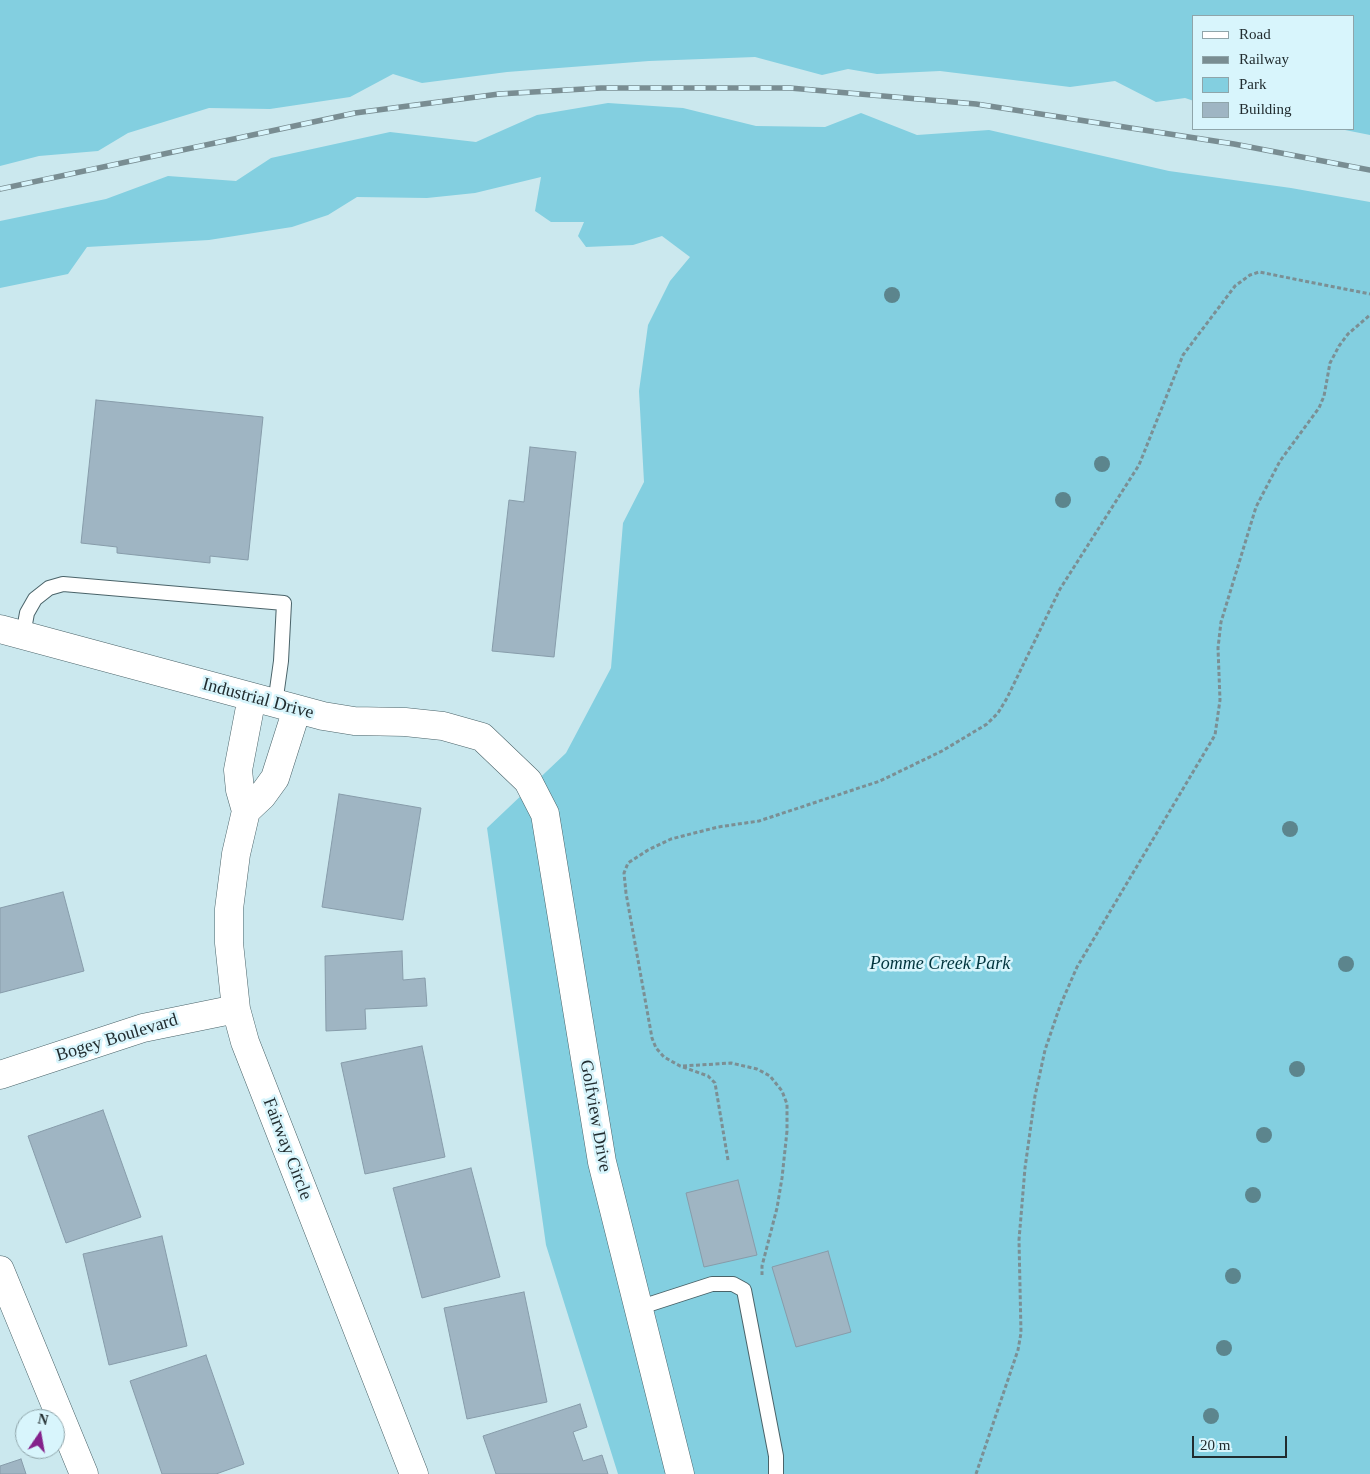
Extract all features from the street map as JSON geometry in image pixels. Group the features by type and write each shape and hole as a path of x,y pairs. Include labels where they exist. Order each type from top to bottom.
{"street":[{"name":"Industrial Drive","path":"12,632 323,716 354,721 405,722 443,726 482,737 510,763"},
{"name":"Fairway Circle","path":"275,703 240,754 238,770 240,790 246,810 236,854 229,909 229,943 236,1009 245,1042 414,1474"},
{"path":"246,810 262,796 281,765 275,703"},
{"path":"240,754 281,765"},
{"name":"Golfview Drive","path":"510,763 528,781 545,814 602,1162 680,1474"},
{"name":"Bogey Boulevard","path":"0,1075 142,1028 236,1009"},
{"path":"0,1270 84,1474"}],"lane":[{"path":"12,632 35,599 49,588 64,584 284,603 281,661 275,703"},
{"path":"638,1308 712,1284 733,1284 744,1290 776,1456 776,1474"}],"path":[{"path":"728,1160 715,1083 699,1071 680,1066 664,1057 656,1048 652,1038 626,893 624,873 628,863 648,850 670,840 718,827 759,820 880,781 942,751 987,724 998,713 1007,698 1060,589 1139,465 1183,355 1235,286 1250,275 1264,272 1370,294"},
{"path":"976,1474 1020,1342 1019,1240 1025,1168 1035,1096 1045,1050 1060,1006 1077,967 1215,735 1220,707 1218,648 1221,622 1256,507 1280,461 1318,408 1324,396 1330,363 1339,346 1348,334 1370,316"},
{"path":"680,1066 724,1063 757,1069 770,1076 784,1098 788,1116 787,1131 777,1208 762,1266 763,1282"}],"green space":[{"path":"0,0 1370,0 1370,135 1345,130 1355,130 1355,15 1192,15 1192,100 1185,98 1156,102 1115,81 1070,87 940,71 877,74 848,69 822,75 755,57 649,61 507,72 422,83 393,74 350,97 270,109 209,108 128,133 98,151 39,156 0,166"},
{"name":"Pomme Creek Park","path":"608,103 683,108 756,126 825,127 861,113 917,135 989,130 1169,171 1291,188 1370,202 1370,1474 618,1474 546,1245 487,828 566,753 611,668 623,523 644,482 639,391 648,325 670,281 690,257 662,236 633,245 586,247 578,236 584,222 551,222 535,211 541,177 475,193 427,198 357,197 328,215 292,227 209,240 87,247 68,274 0,288 0,221 106,199 168,176 236,181 271,158 390,132 476,142 537,115"}],"building":[{"path":"96,400 263,417 248,560 210,556 210,563 117,553 117,547 81,543"},
{"path":"530,447 576,452 554,657 492,651 509,500 524,502"},
{"path":"339,794 421,808 403,920 322,907"},
{"path":"63,892 84,971 0,993 0,908"},
{"path":"402,951 403,980 425,978 427,1006 365,1009 366,1029 326,1031 325,956"},
{"path":"422,1046 445,1157 365,1174 341,1063"},
{"path":"103,1110 141,1217 66,1243 28,1136"},
{"path":"471,1168 500,1277 422,1298 393,1188"},
{"path":"738,1180 757,1255 704,1267 686,1193"},
{"path":"162,1236 187,1346 109,1365 83,1254"},
{"path":"828,1251 851,1332 796,1347 772,1267"},
{"path":"524,1292 547,1402 467,1419 444,1308"},
{"path":"206,1355 244,1464 216,1474 162,1474 130,1381"},
{"path":"580,1404 587,1427 573,1432 583,1461 602,1455 608,1474 496,1474 483,1436"},
{"path":"21,1459 26,1474 0,1474 0,1466"}],"railway":[{"path":"0,189 355,113 499,94 601,88 790,88 976,104 1234,144 1370,170"}]}
